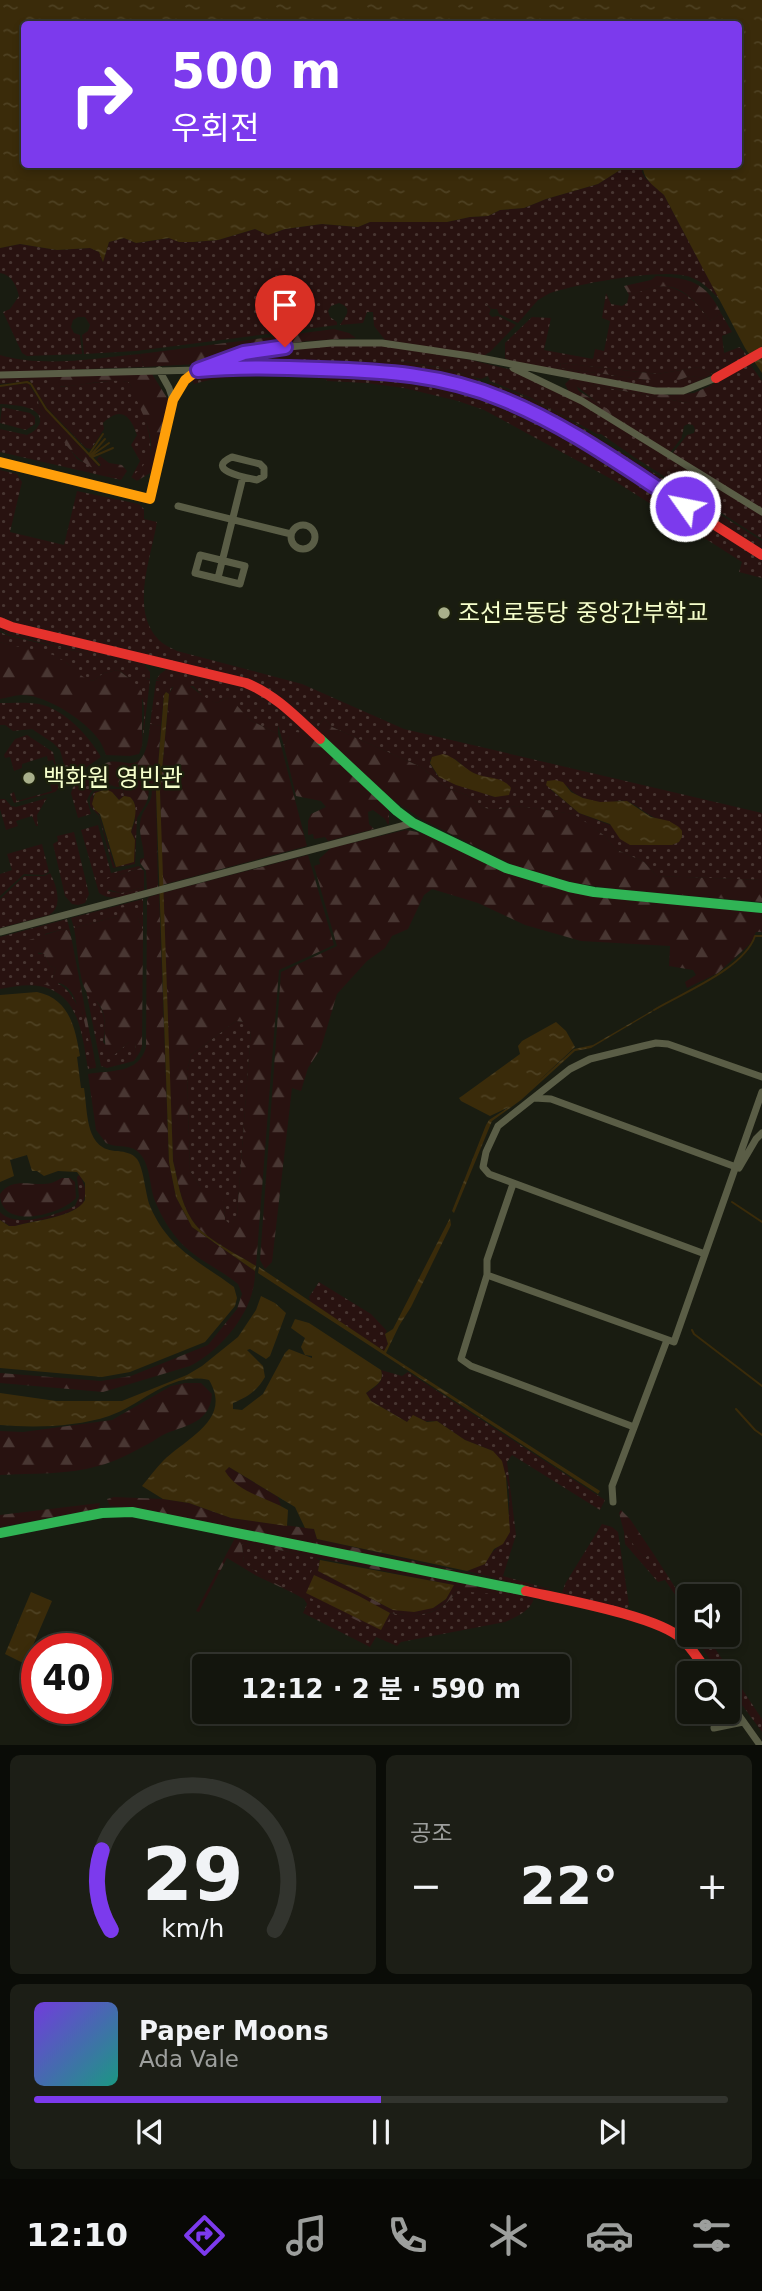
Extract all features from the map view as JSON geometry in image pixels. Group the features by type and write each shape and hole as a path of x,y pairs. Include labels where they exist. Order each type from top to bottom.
{"street":[{"path":"0,462 150,499 173,400 185,380 198,370 254,351 332,343 382,343 667,392 691,390 762,352"},
{"path":"503,364 560,390 610,418 762,512"},
{"path":"0,375 301,368 389,371 438,380 489,394 536,415 762,555"},
{"path":"159,370 173,400"},
{"path":"560,390 564,374"},
{"path":"232,457 260,464 264,468 264,476 259,480 243,477 226,472 224,464 227,459 232,457"},
{"path":"218,578 243,477"},
{"path":"178,506 291,534"},
{"path":"305,525 312,528 317,540 307,548 299,548 292,543 291,534 297,526 305,525"},
{"path":"200,555 245,566 240,584 218,578 195,573 200,555"},
{"path":"0,622 12,628 246,683 262,690 280,702 383,799 413,823 506,868 594,892 762,908"},
{"path":"0,932 413,823"},
{"path":"705,1254 513,1184 486,1172 483,1160 498,1126 582,1062 656,1043 679,1047 762,1077"},
{"path":"487,1275 674,1342 762,1092"},
{"path":"533,1098 551,1099 736,1167"},
{"path":"730,1184 762,1133"},
{"path":"513,1184 487,1260 487,1275 461,1359 471,1366 634,1427"},
{"path":"613,1502 612,1486 667,1339"},
{"path":"0,1533 102,1513 132,1512 544,1595 646,1620 682,1639 699,1661"},
{"path":"740,1718 760,1745"},
{"path":"714,1728 743,1722"}],"green space":[{"path":"623,168 643,168 645,178 664,195 720,300 695,279 678,274 661,274 600,281 550,293 538,300 518,323 499,314 497,309 492,309 484,302 491,309 489,314 492,317 498,316 516,325 483,356 385,340 374,326 373,312 367,312 363,323 340,325 347,310 339,303 331,306 328,311 337,325 136,351 84,354 82,335 88,331 90,325 85,317 78,317 73,320 71,327 74,333 80,335 82,354 27,356 22,353 3,312 10,309 19,296 13,281 0,273 0,248 20,244 57,250 90,248 99,252 103,262 109,242 124,238 136,243 170,238 179,242 193,242 218,240 255,229 268,235 285,229 322,224 358,227 370,222 447,222 488,216 500,210 524,208 598,184"},
{"path":"656,276 688,280 696,284 709,294 721,313 710,321 688,295 673,288 665,286 629,295 624,286 651,280"},
{"path":"665,286 680,291 691,299 710,321 721,313 732,332 722,336 724,353 740,347 746,354 745,357 712,374 699,367 657,374 561,363 560,368 648,380 679,380 690,376 705,378 683,388 664,389 510,362 505,358 505,343 532,317 551,318 544,350 593,359 595,349 604,351 610,321 602,318 606,293 611,304 622,306 627,303 629,295"},
{"path":"334,329 356,338 307,341 254,349 198,364 144,367 140,354"},
{"path":"332,345 389,346 471,360 512,370 581,403 762,515 762,539 601,434 531,398 490,381 488,376 481,379 468,375 486,385 490,383 531,399 565,417 762,541 762,552 584,439 440,379 231,365 230,361 235,359 241,362 236,359 266,352"},
{"path":"140,354 144,367 0,372 0,355 52,361"},
{"path":"561,363 657,374 699,367 712,374 705,378 690,376 679,380 648,380 560,368"},
{"path":"750,364 762,381 762,509 672,454 687,435 694,433 693,425 684,426 682,436 680,433 682,437 670,453 627,426 575,385 592,385 688,403"},
{"path":"210,373 369,373 446,386 501,403 548,425 762,559 762,578 739,572 742,562 613,480 484,410 404,388 326,379 241,377 194,384 192,380"},
{"path":"152,374 169,401 155,470 137,481 131,477 147,460 151,443 147,424 129,382 51,386 48,375"},
{"path":"48,375 61,387 117,380 129,382 149,433 149,459 143,469 132,476 140,461 131,445 137,435 124,415 115,415 103,423 104,429 91,449 86,448 47,408 30,381 0,384 0,377"},
{"path":"571,378 669,395 694,393 716,383 717,392 688,403 592,385 576,385 579,391 622,418 627,426 569,392 565,384"},
{"path":"28,383 38,398 39,407 77,459 110,475 123,477 121,480 0,452 0,429 27,435 35,430 40,422 39,416 31,409 0,404 0,387"},
{"path":"38,398 99,467 101,465 97,459 100,456 109,463 122,465 127,471 123,477 94,469 73,453 39,407"},
{"path":"2,407 30,413 35,417 35,424 26,430 0,423"},
{"path":"0,470 17,474 22,482 10,532 64,545 77,491 139,504 144,509 144,519 157,522 147,567 145,613 158,639 167,646 177,651 302,684 404,729 762,813 762,880 657,876 644,862 615,849 605,836 573,814 517,806 494,810 484,808 467,795 447,788 421,767 332,727 324,718 316,730 274,692 31,628 0,617","holes":["455,759 480,776 495,797 438,776 430,764 430,760","567,786 588,800 629,802 663,820 672,845 660,844 579,813 550,789"]},
{"path":"0,624 143,663 150,672 150,679 145,678 150,680 142,746 144,703 129,678 118,670 104,673 93,681 81,678 67,663 0,642 0,632 9,636 92,655 10,635 0,630"},
{"path":"0,642 56,656 93,681 104,673 118,670 134,682 142,692 142,746 139,754 106,755 93,732 64,710 42,699 22,695 0,699"},
{"path":"167,669 246,688 268,698 310,734 289,736 284,746 278,725 278,734 250,720 231,700 226,698 217,703 207,700 193,686 172,687 169,694 166,692 161,726 150,724 156,681 161,681 156,680"},
{"path":"178,679 217,703 226,698 232,700 250,720 278,734 307,846 162,885 160,792 169,694"},
{"path":"0,703 39,704 58,711 83,732 101,757 75,775 67,775 60,750 53,743 32,729 13,731 0,725"},
{"path":"324,718 332,727 421,767 447,788 467,795 484,808 494,810 517,806 574,814 605,836 615,849 644,862 657,876 762,880 762,902 575,883 515,866 421,819 393,800 316,730"},
{"path":"150,724 161,726 156,792 158,887 147,890 146,871 140,863 140,859 144,858 140,828 141,817 150,801 150,784 145,775 141,774 120,787 112,786 98,770 105,763 136,762 142,757"},
{"path":"296,732 310,734 389,809 388,825 385,819 373,810 368,812 369,824 374,829 328,841 325,837 314,839 313,834 308,835 311,814 326,807 321,801 296,796 284,746 289,736"},
{"path":"27,735 53,752 61,786 55,792 14,803 10,794 14,792 17,801 52,791 50,783 59,780 53,760 48,761 47,756 22,764 22,768 14,771 10,757 5,758 4,755 15,739"},
{"path":"99,767 108,784 112,786 93,790 87,800 91,814 78,818 71,793 73,787"},
{"path":"142,777 149,790 146,804 140,813 137,803 124,796 123,789 134,779"},
{"path":"102,789 123,789 124,796 119,800 115,795 99,791 93,796 115,867 135,840 131,832 135,821 134,801 138,803 137,809 140,813 137,818 135,864 113,868 99,816 90,806 90,798 94,792"},
{"path":"47,798 37,815 38,826 32,816 16,821 18,826 6,830 0,799 5,799 11,806 16,807"},
{"path":"98,825 111,873 139,866 141,868 121,874 108,891 121,893 144,887 144,890 115,897 99,893 81,830"},
{"path":"405,830 452,845 518,877 562,889 619,899 762,913 762,932 756,932 751,943 718,973 687,988 685,982 696,975 693,970 669,966 670,946 581,941 525,925 478,903 432,889 424,895 408,929 392,936 385,948 367,961 337,994 321,1048 308,1068 301,1091 292,1088 272,1262 265,1269 260,1260 281,972 337,946 314,866 320,864 319,859 331,848"},
{"path":"74,832 89,894 85,903 78,905 72,904 65,896 53,844 58,841 57,836"},
{"path":"42,844 49,872 43,875 24,874 0,896 0,874 12,870 7,854"},
{"path":"308,855 334,945 279,970 256,1266 197,1227 188,1213 180,1191 173,1161 162,893","holes":["236,1021 245,1022 251,1030 237,1215 231,1225 225,1220 224,1203 216,1188 201,1188 190,1171 187,1071 191,1055"]},
{"path":"141,868 144,871 144,887 121,893 103,888 107,879 111,877 116,880 121,874"},
{"path":"50,873 57,895 54,911 49,915 0,928 0,899 24,876 44,876"},
{"path":"159,894 169,1162 176,1197 192,1227 255,1271 250,1299 244,1313 225,1338 190,1366 103,1392 0,1383 0,1373 101,1381 131,1376 208,1345 237,1309 242,1294 238,1284 194,1254 173,1233 155,1201 142,1156 130,1148 106,1143 96,1130 88,1074 131,1066 142,1056 146,1047 147,900"},
{"path":"143,899 143,931 138,918 118,916 74,928 71,918"},
{"path":"125,907 138,918 143,931 142,1046 136,1054 135,1042 129,1042 114,1055 108,1054 106,1049 103,1011 83,984 74,928 118,916 118,908"},
{"path":"67,919 70,931 63,929 45,934 38,954 44,954 50,966 56,968 52,980 67,990 82,1011 96,1068 88,1069 77,1018 63,997 53,990 39,986 0,989 0,937"},
{"path":"63,929 70,931 96,1066 82,1011 79,1010 70,990 63,985 59,983 53,987 39,983 43,979 52,980 56,968 50,966 44,954 32,951 29,946 29,940"},
{"path":"86,990 97,1001 103,1013 103,1042 114,1055 129,1042 135,1042 136,1053 140,1052 134,1061 107,1068 101,1066"},
{"path":"236,1021 246,1022 251,1030 237,1215 231,1226 225,1220 224,1203 207,1189 201,1188 190,1171 187,1071 191,1055"},
{"path":"80,1174 86,1191 83,1204 76,1209 59,1216 15,1226 0,1220 0,1212 7,1217 26,1220 75,1206 79,1197 77,1177"},
{"path":"70,1178 75,1182 76,1198 58,1210 20,1216 10,1213 3,1205 0,1194 9,1186 20,1183 47,1184"},
{"path":"319,1282 371,1314 387,1331 385,1334 388,1344 384,1351 311,1303 309,1297"},
{"path":"381,1370 402,1376 408,1372 605,1500 600,1510 512,1455 507,1462 516,1535 503,1576 551,1587 543,1591 467,1571 477,1566 503,1543 509,1501 505,1473 493,1451 465,1440 437,1421 407,1422 371,1401 366,1393 380,1381"},
{"path":"201,1383 212,1394 207,1411 190,1425 164,1434 124,1456 98,1466 62,1472 0,1475 0,1431 23,1432 112,1420 171,1386"},
{"path":"229,1467 278,1497 281,1506 249,1493 235,1483 224,1471"},
{"path":"114,1497 189,1503 231,1518 314,1529 317,1539 515,1584 135,1508 110,1506 107,1499"},
{"path":"100,1503 98,1509 0,1527 0,1515"},
{"path":"621,1510 653,1553 644,1558 624,1532 619,1513"},
{"path":"602,1524 618,1532 629,1605 626,1610 562,1593"},
{"path":"624,1532 644,1558 653,1553 677,1590 677,1598 665,1580 658,1582 625,1544"},
{"path":"235,1538 496,1589 495,1594 457,1591 443,1605 428,1613 390,1613 390,1618 381,1632 298,1592 290,1582 291,1579 307,1580 313,1568 393,1610 433,1608 446,1599 453,1585 244,1543 244,1563 295,1594 227,1558 199,1612 196,1611"},
{"path":"244,1543 320,1560 318,1571 312,1569 388,1616 390,1613 428,1613 444,1605 457,1591 496,1589 534,1598 526,1610 505,1622 401,1642 397,1646 376,1637 370,1647 303,1613 307,1604 304,1599 244,1563"},
{"path":"702,1647 714,1647 723,1661 711,1661"},
{"path":"740,1686 762,1719 762,1732 740,1702"}],"water":[{"path":"0,0 762,0 762,373 745,348 664,195 649,182 643,170 742,168 742,21 21,21 21,168 623,168 598,184 524,208 500,210 488,216 447,222 370,222 358,227 322,224 285,229 268,235 255,229 218,240 193,242 179,242 169,238 136,243 124,238 109,242 103,262 99,252 90,248 57,250 20,244 0,248"},
{"path":"166,692 169,694 160,792 173,1161 182,1198 197,1227 256,1266 255,1271 192,1227 176,1197 169,1162 156,791"},
{"path":"443,754 474,773 504,782 511,788 509,795 495,797 439,777 430,763 432,757"},
{"path":"547,781 563,782 571,792 583,798 600,802 627,801 651,817 669,821 679,827 682,837 672,845 630,845 620,839 610,824 579,813 546,785"},
{"path":"106,789 119,800 124,796 130,797 136,809 131,832 135,840 134,862 116,867 100,814 92,804 95,793"},
{"path":"37,992 57,1001 73,1025 80,1056 77,1057 81,1088 84,1088 90,1129 94,1138 99,1145 107,1149 128,1153 137,1159 157,1221 175,1244 234,1287 237,1298 235,1306 205,1342 130,1372 102,1377 0,1368 0,1220 9,1226 15,1226 53,1218 73,1211 85,1200 85,1183 77,1172 58,1171 44,1176 32,1171 27,1155 10,1160 14,1176 0,1182 0,995"},
{"path":"653,1010 591,1048 575,1051 521,1100 492,1121 454,1213 452,1211 486,1125 509,1107 490,1116 459,1098 520,1054 518,1046 522,1041 556,1022 566,1031 575,1047 532,1087 574,1049 593,1045"},
{"path":"450,1218 451,1225 386,1353 600,1491 598,1494 258,1273 259,1267 384,1351 388,1344 385,1334 393,1329"},
{"path":"261,1296 286,1313 270,1356 266,1359 250,1349 247,1350 263,1366 265,1377 251,1393 233,1403 233,1409 242,1410 263,1394 289,1349 312,1358 305,1355 301,1347 305,1338 291,1328 295,1319 309,1323 381,1370 380,1381 366,1393 371,1401 407,1422 413,1415 427,1422 437,1421 465,1440 493,1451 502,1461 506,1477 510,1532 503,1544 494,1549 485,1564 467,1571 317,1539 314,1529 305,1528 295,1507 229,1467 225,1471 237,1485 288,1510 287,1526 231,1518 189,1503 163,1499 142,1486 163,1461 204,1427 211,1417 215,1394 209,1380 195,1378 170,1384 122,1411 96,1420 55,1426 0,1425 0,1393 56,1401 122,1401 187,1375 238,1337 256,1310"},
{"path":"320,1560 454,1585 446,1599 433,1608 414,1612 393,1610 318,1571"},
{"path":"314,1575 390,1613 381,1630 306,1593"},
{"path":"31,1592 52,1601 38,1633 21,1633 21,1662 5,1654"}],"waterway":[{"path":"0,386 27,382 31,384 46,409 99,465"},
{"path":"90,453 103,434"},
{"path":"90,456 105,439"},
{"path":"91,456 109,443"},
{"path":"92,457 113,448"},
{"path":"654,1010 726,969 749,948 755,936 762,936"},
{"path":"732,1202 762,1222"},
{"path":"692,1330 762,1386"},
{"path":"736,1409 762,1435"}],"traffic: fast":[{"path":"320,739 413,823 506,868 594,892 762,908"},
{"path":"0,1533 102,1513 132,1512 526,1591"}],"traffic: slow":[{"path":"0,462 150,499 173,400 185,380 198,370 330,367 406,374"}],"traffic: jam":[{"path":"716,378 762,352"},
{"path":"406,374 489,394 536,415 583,441 762,555"},
{"path":"0,622 246,683 277,700 320,739"},
{"path":"526,1591 608,1609 652,1623 682,1639 700,1661"}],"place":[{"name":"조선로동당 중앙간부학교","path":"444,613"},
{"name":"백화원 영빈관","path":"29,778"}],"route":[{"path":"285,347 244,353 198,370 301,368 389,371 464,386 536,415 583,441 685,506"}]}
